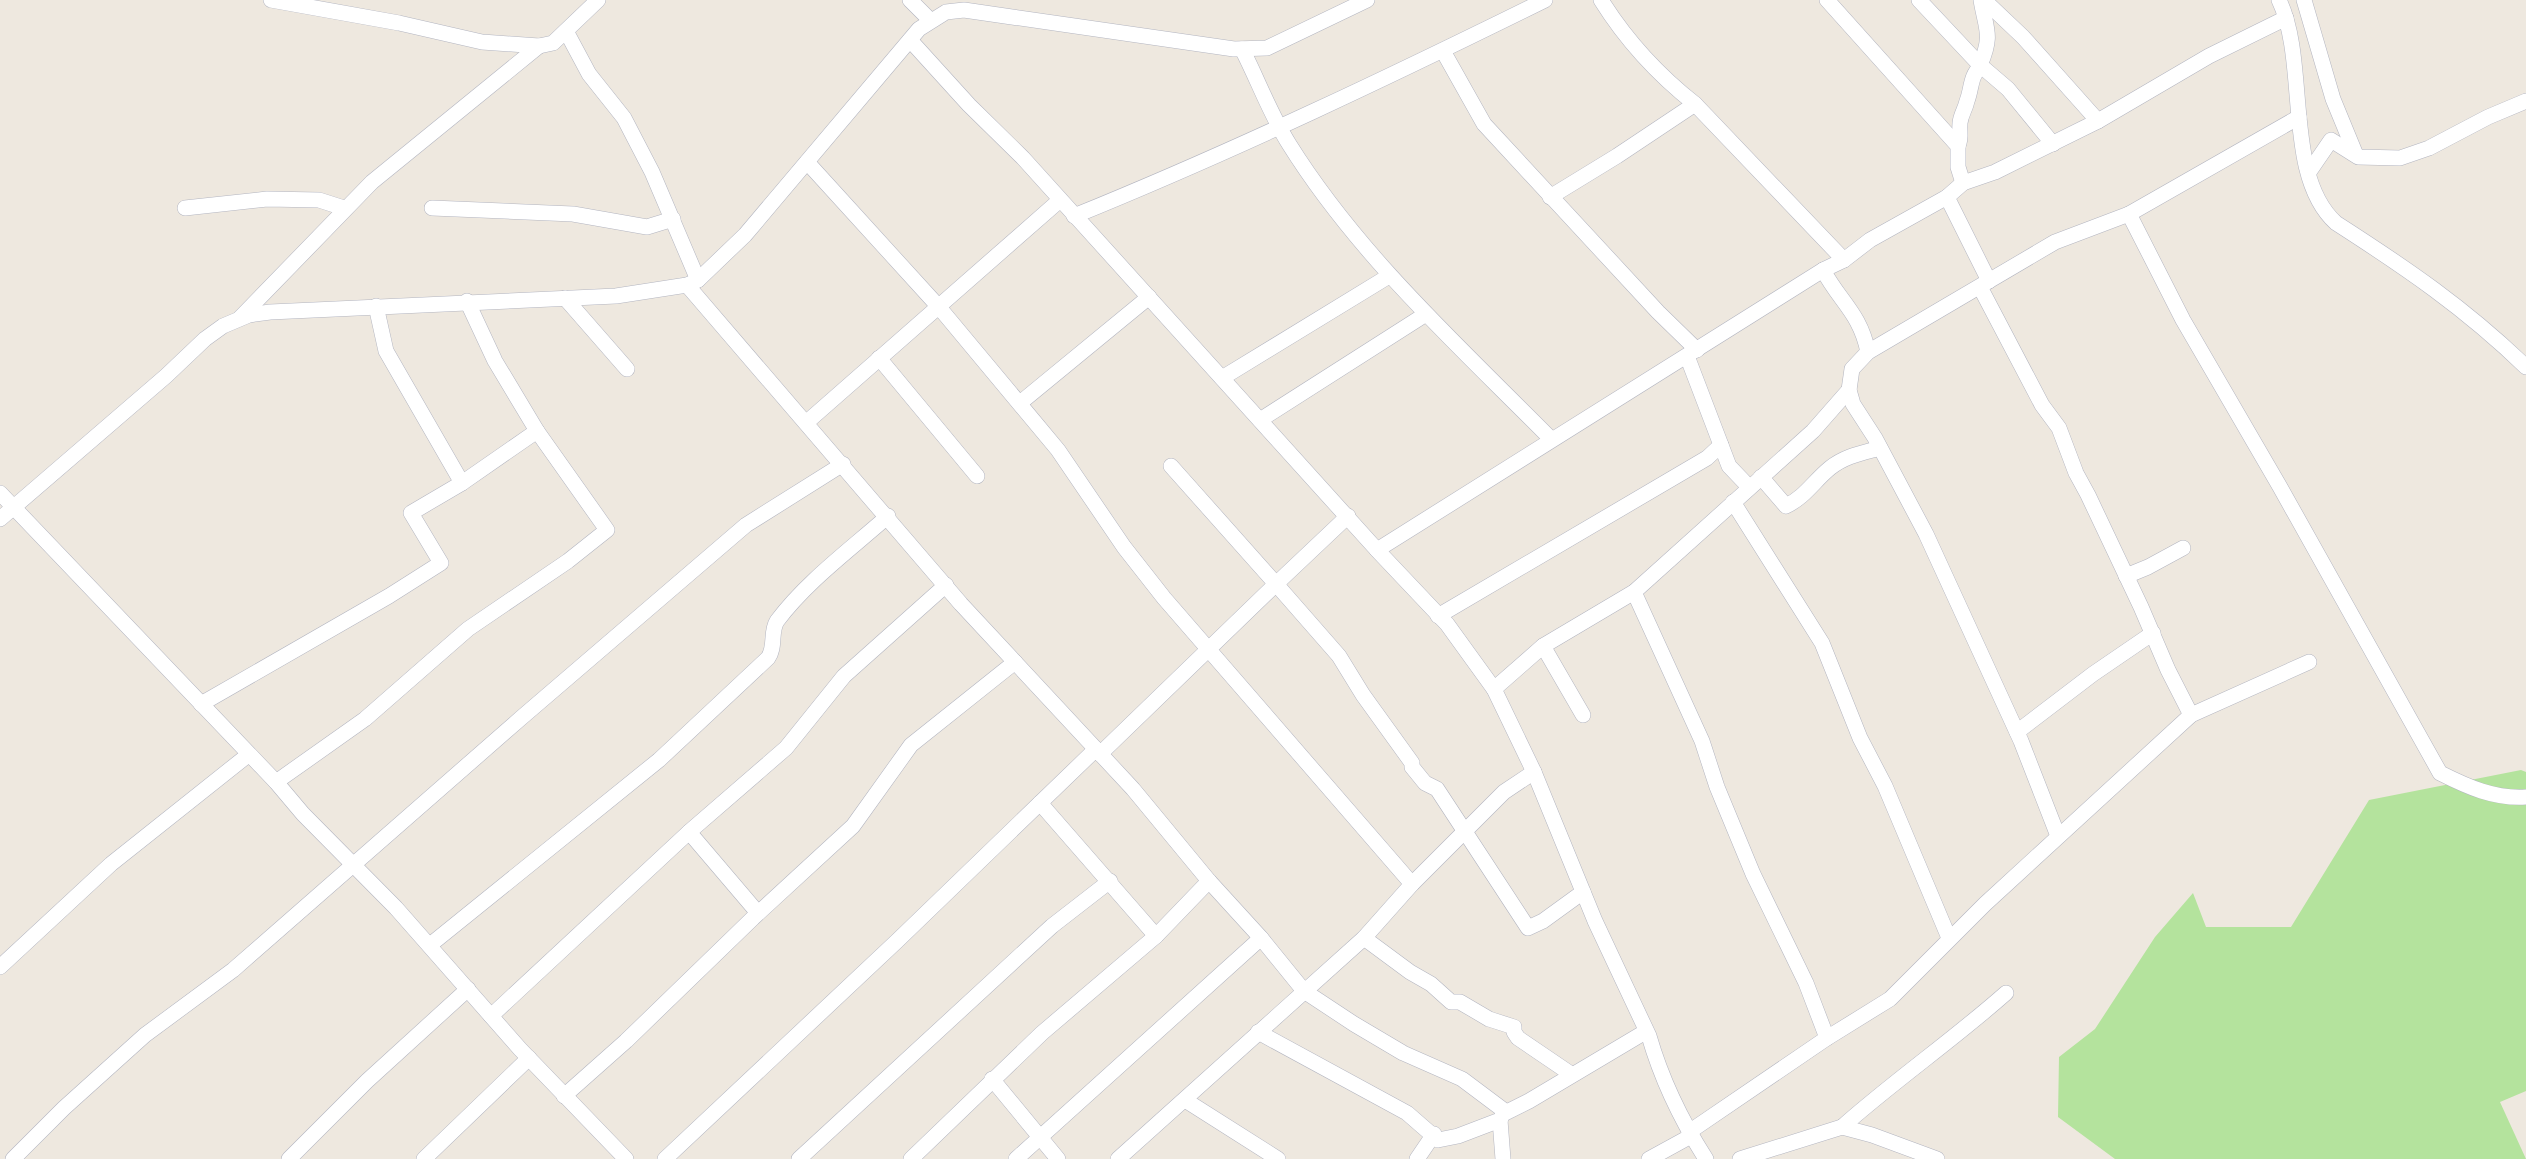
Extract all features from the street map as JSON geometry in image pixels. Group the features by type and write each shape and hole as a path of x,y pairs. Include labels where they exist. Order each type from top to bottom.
{"street":[{"path":"271,0 399,23 482,42 539,46 553,43 598,0"},
{"path":"910,0 930,20"},
{"path":"0,519 12,506 152,388 205,339 223,326 239,319 270,312 467,301 616,296 692,282 745,235 910,40 930,20 946,12 964,10 1242,49 1267,48 1367,0"},
{"path":"1074,216 1153,184 1443,51 1545,0"},
{"path":"1601,0 1624,35 1667,82 1695,104 1844,260"},
{"path":"1826,0 1958,146"},
{"path":"1919,0 1980,65 2008,89 2054,144"},
{"path":"1963,183 1958,167 1958,146 1962,136 1960,126 1962,112 1967,103 1974,73 1980,65 1989,43 1989,32 1983,0"},
{"path":"1983,0 2023,37 2098,121"},
{"path":"2280,0 2286,18 2295,67 2299,117 2308,172 2315,195 2324,212 2336,223 2432,285 2460,307 2526,367"},
{"path":"2304,0 2332,100 2356,155"},
{"path":"1377,550 1823,270 1844,260 1870,240 1947,197 1963,183 1995,172 2054,144 2098,121 2209,56 2286,18"},
{"path":"566,30 589,74 624,118 673,219 696,299 807,422 946,585 1133,789 1209,882 1261,938 1304,991 1403,1053 1462,1079 1503,1116 1503,1159"},
{"path":"910,40 1060,200 1377,550 1447,624 1494,689 1534,772 1583,892 1645,1032 1649,1036 1652,1050 1690,1134 1706,1159"},
{"path":"239,319 344,208 372,182 539,46"},
{"path":"1242,49 1278,126 1319,186 1389,276 1551,439"},
{"path":"1443,51 1484,124 1692,353 1729,466 1749,487"},
{"path":"2308,172 2331,140 2356,155 2400,158 2429,148 2488,117 2526,101"},
{"path":"1550,197 1618,156 1695,104"},
{"path":"2058,836 2017,732 1926,534 1880,448 1853,404 1849,390 1852,369 1868,352 2055,242 2129,214 2299,117"},
{"path":"808,162 938,306 1020,404 1058,450 1124,547 1208,649 1412,884"},
{"path":"1947,197 1985,284 2042,405 2058,428 2076,473 2191,715"},
{"path":"185,208 267,199 319,200 344,208"},
{"path":"807,422 1060,200"},
{"path":"432,208 573,214 647,227 673,219"},
{"path":"2129,214 2183,320 2280,487 2440,773 2471,788 2508,798 2526,797"},
{"path":"1823,270 1836,293 1847,304 1860,324 1868,352"},
{"path":"1222,378 1389,276"},
{"path":"1020,404 1149,297"},
{"path":"565,298 628,369"},
{"path":"276,782 365,720 468,629 568,561 607,530 537,431 495,361 467,301"},
{"path":"376,306 386,351 462,483"},
{"path":"1260,420 1426,314"},
{"path":"879,358 977,476"},
{"path":"1494,689 1543,646 1634,592 1813,431 1849,390"},
{"path":"202,704 389,596 441,563 410,513 462,483 537,431"},
{"path":"1438,616 1707,458 1721,446"},
{"path":"1761,477 1786,506 1800,500 1830,469 1847,457 1880,448"},
{"path":"13,1159 64,1108 145,1035 233,970 746,525 843,464"},
{"path":"1171,466 1339,656 1412,763 1412,767 1425,783 1437,789 1528,928 1543,921 1583,892"},
{"path":"0,494 202,704 248,755 276,782 303,814 430,945 529,1058 626,1159"},
{"path":"1733,502 1822,643 1860,738 1885,786 1949,938"},
{"path":"430,945 659,760 768,658 774,648 776,622 810,587 888,516"},
{"path":"665,1159 791,1042 1040,803 1098,752 1348,516"},
{"path":"2126,576 2148,568 2183,548"},
{"path":"491,1016 689,832 786,748 844,676 946,585"},
{"path":"1634,592 1702,741 1717,787 1753,874 1806,983 1827,1038"},
{"path":"2017,732 2092,674 2153,633"},
{"path":"1543,646 1582,714"},
{"path":"564,1096 626,1041 758,913 852,826 911,744 1015,662"},
{"path":"1649,1159 1690,1134 1827,1038 1890,999 1949,938 2191,715 2308,662"},
{"path":"0,967 111,864 248,755"},
{"path":"1125,1157 1258,1032 1364,938 1412,884 1504,792 1534,772"},
{"path":"1040,803 1156,936"},
{"path":"689,832 758,913"},
{"path":"800,1159 1052,926 1110,881"},
{"path":"911,1159 992,1079 1156,936 1209,882"},
{"path":"1016,1159 1261,938"},
{"path":"1364,938 1410,972 1431,984 1450,1002 1460,1002 1489,1019 1514,1027 1518,1038 1571,1074"},
{"path":"289,1159 367,1081 468,989"},
{"path":"1740,1159 1842,1127 1880,1094 1966,1029 2006,993"},
{"path":"1258,1032 1407,1113 1434,1134 1438,1140 1458,1136 1503,1116 1571,1074 1645,1032"},
{"path":"424,1159 529,1058"},
{"path":"992,1079 1058,1159"},
{"path":"1184,1100 1278,1159"},
{"path":"1842,1127 1872,1135 1937,1159"},
{"path":"1417,1159 1434,1134"}],"green space":[{"path":"2521,770 2526,772 2526,1091 2500,1102 2526,1159 2115,1159 2058,1117 2059,1057 2095,1029 2155,937 2193,893 2206,927 2291,927 2369,800"}]}
